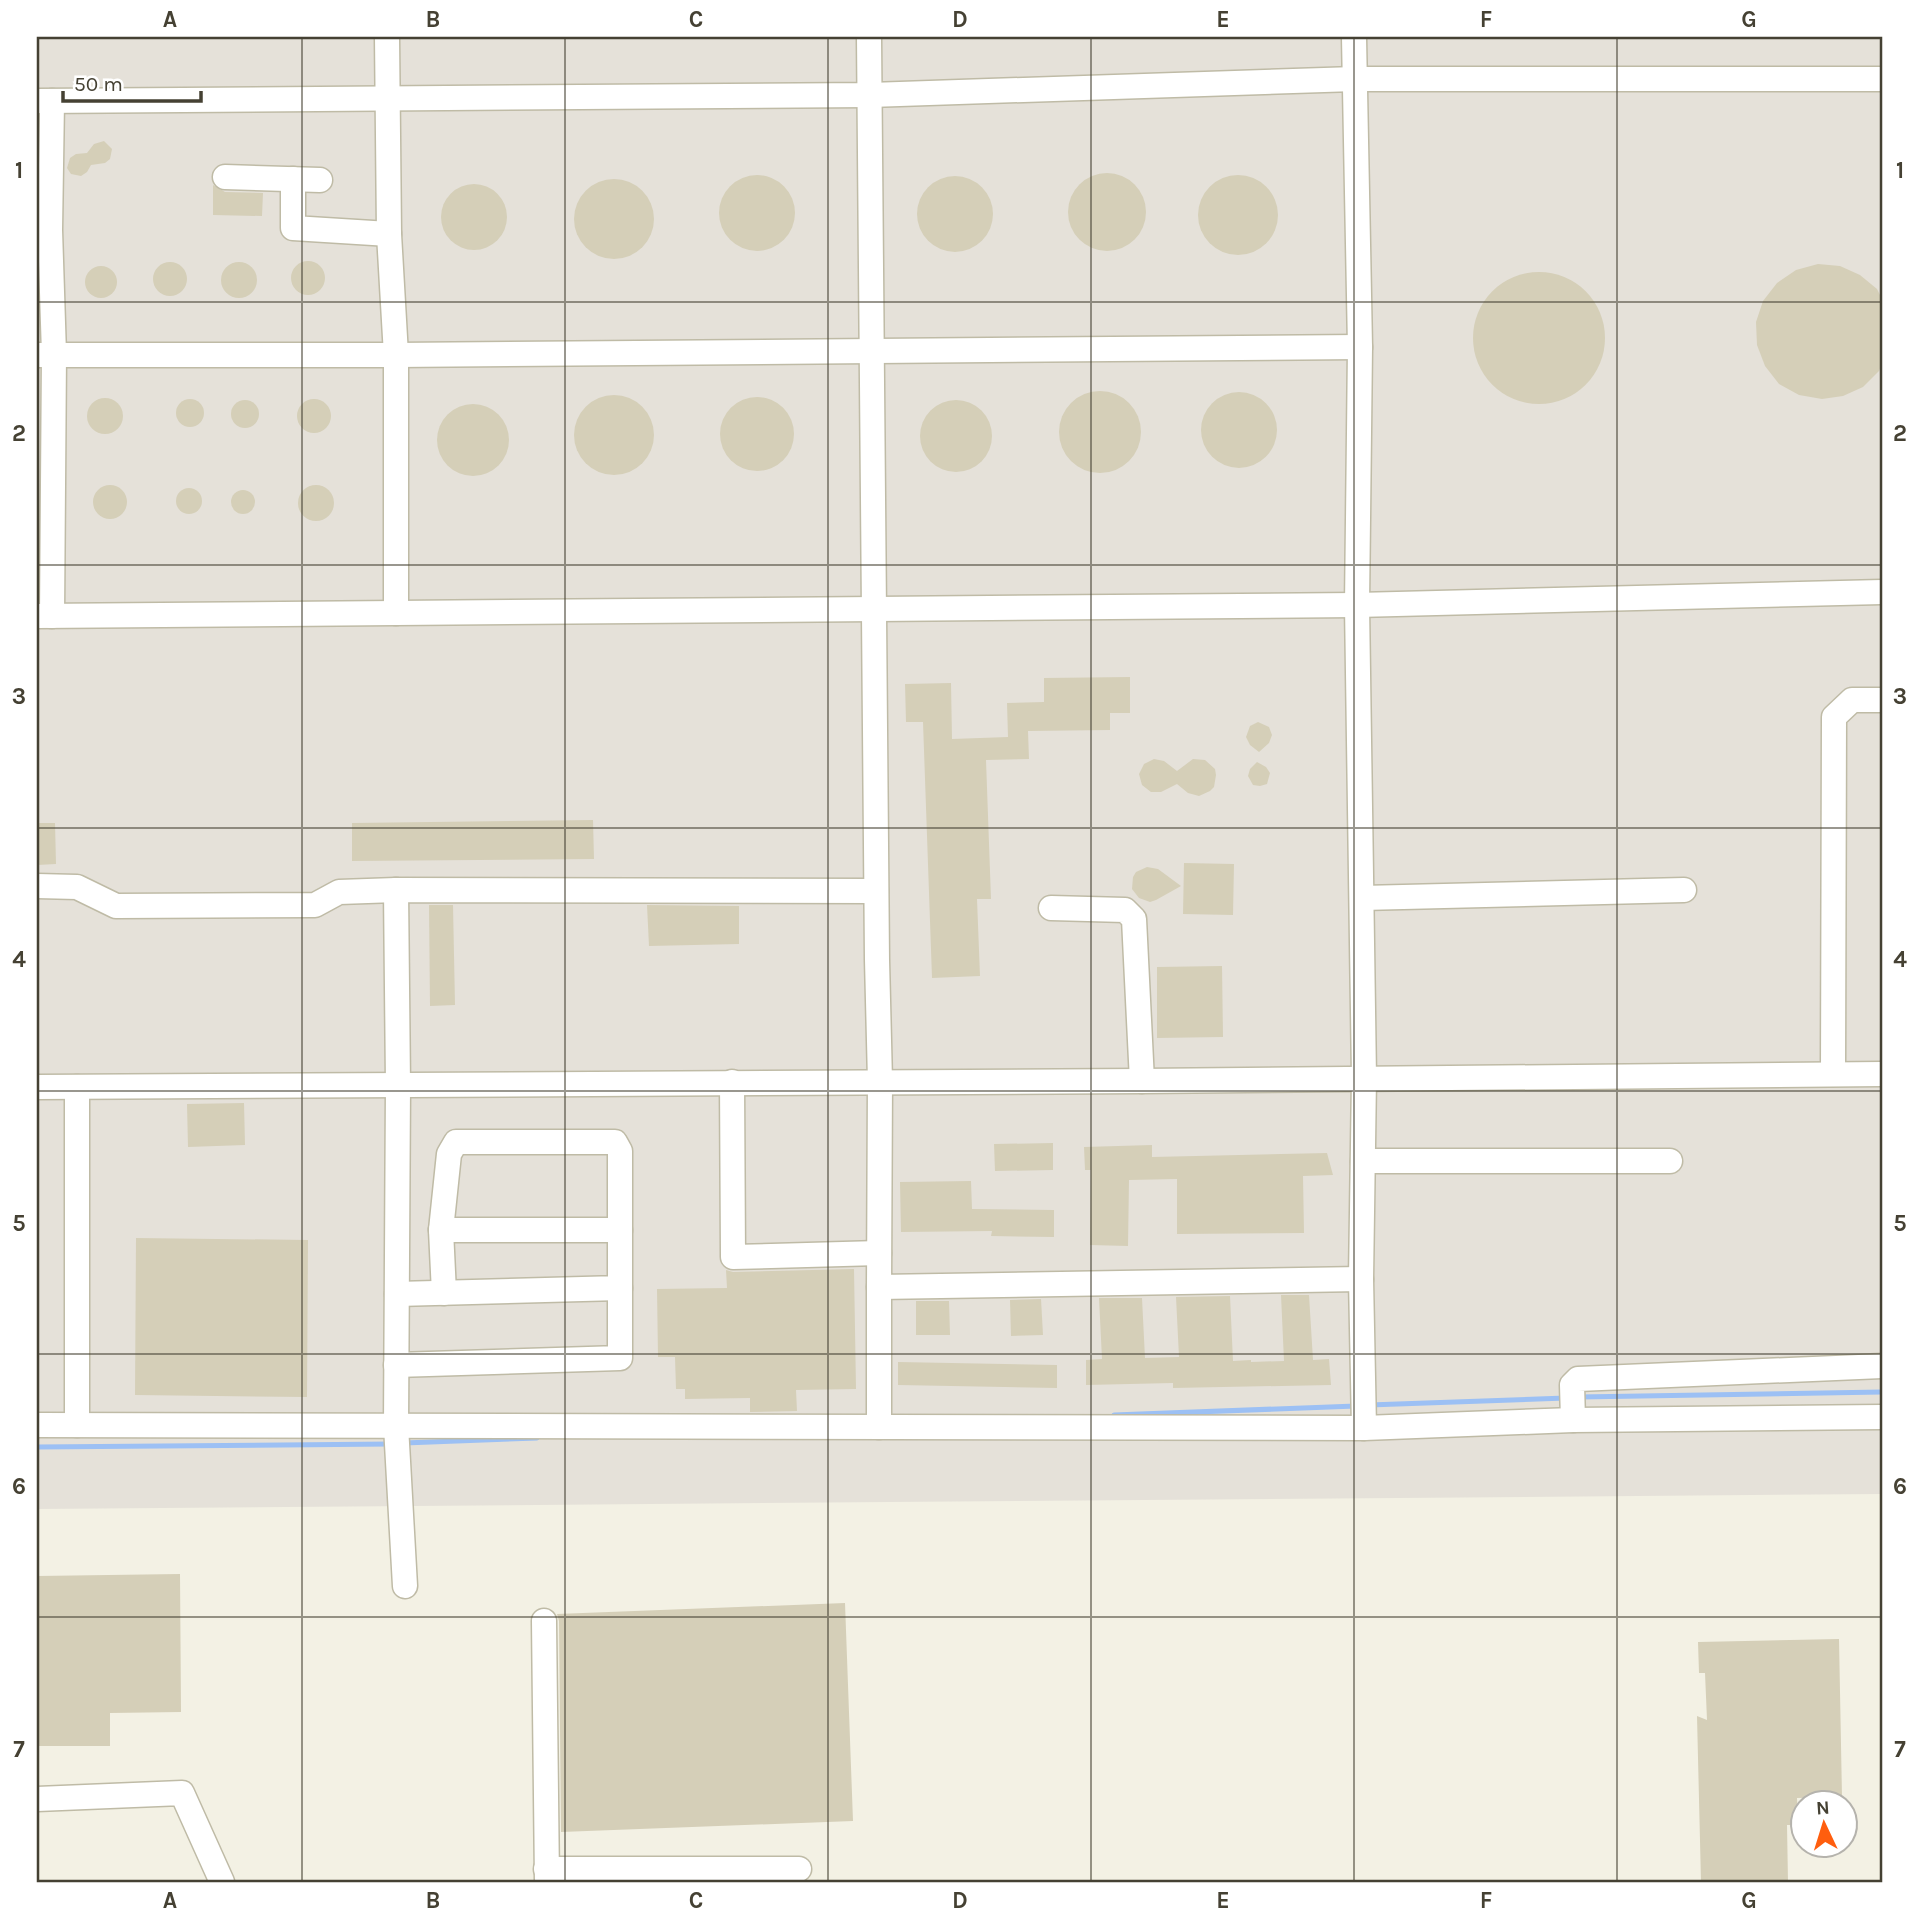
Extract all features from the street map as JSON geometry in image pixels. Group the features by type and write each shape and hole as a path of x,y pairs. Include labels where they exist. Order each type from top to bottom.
{"lane":[{"path":"387,37 389,234 396,355 396,613"},
{"path":"869,37 880,1081 879,1427"},
{"path":"1354,37 1360,347 1357,605 1364,1078 1361,1279 1364,1428"},
{"path":"1882,79 1355,79 870,95 44,101 43,230 46,354 44,616 1357,605 1882,592"},
{"path":"225,177 320,180"},
{"path":"293,180 293,228 389,234"},
{"path":"46,354 396,355 1360,347"},
{"path":"1833,1074 1834,717 1852,701 1882,700"},
{"path":"37,886 77,887 116,906 315,905 339,892 396,890 876,891"},
{"path":"396,890 396,1426 405,1586"},
{"path":"1362,898 1684,890"},
{"path":"1051,908 1125,910 1134,919 1142,1081"},
{"path":"37,1087 1882,1074"},
{"path":"732,1083 733,1257 879,1253"},
{"path":"77,1087 77,1425"},
{"path":"396,1365 620,1358 620,1151 615,1142 456,1142 449,1154 441,1230 444,1293"},
{"path":"1363,1161 1670,1161"},
{"path":"441,1230 620,1230"},
{"path":"879,1287 1361,1279"},
{"path":"397,1294 620,1289"},
{"path":"1573,1420 1572,1385 1578,1379 1882,1366"},
{"path":"37,1425 1364,1428 1573,1420 1882,1417"},
{"path":"544,1622 547,1876 799,1869"},
{"path":"37,1799 182,1793 222,1882"}],"shaded area":[{"path":"37,37 1882,37 1882,1494 37,1509"}],"building":[{"path":"104,141 112,149 110,159 105,163 91,165 81,176 71,174 67,168 70,158 76,154 87,153 94,144"},
{"path":"1099,173 1115,173 1129,179 1140,190 1146,204 1146,220 1140,234 1129,245 1115,251 1099,251 1085,245 1074,234 1068,220 1068,204 1074,190 1085,179"},
{"path":"757,175 772,178 784,186 792,198 795,213 792,228 784,240 772,248 757,251 742,248 730,240 722,228 719,213 722,198 730,186 742,178"},
{"path":"1238,175 1253,178 1266,187 1275,200 1278,215 1275,230 1266,243 1253,252 1238,255 1223,252 1210,243 1201,230 1198,215 1201,200 1210,187 1223,178"},
{"path":"955,176 969,179 982,187 990,200 993,214 990,228 982,241 969,249 955,252 941,249 928,241 920,228 917,214 920,200 928,187 941,179"},
{"path":"614,179 629,182 642,191 651,204 654,219 651,234 642,247 629,256 614,259 599,256 586,247 577,234 574,219 577,204 586,191 599,182"},
{"path":"467,184 481,184 493,189 502,198 507,217 505,230 498,241 481,250 467,250 455,245 446,236 441,224 441,210 446,198 455,189"},
{"path":"213,185 225,192 263,193 262,216 213,215"},
{"path":"308,261 320,266 325,278 320,290 308,295 296,290 291,278 296,266"},
{"path":"170,262 182,267 187,279 182,291 170,296 158,291 153,279 158,267"},
{"path":"239,262 252,267 257,280 252,293 239,298 226,293 221,280 226,267"},
{"path":"1818,264 1840,266 1860,275 1877,289 1882,299 1882,364 1879,371 1863,387 1843,396 1822,399 1799,395 1779,384 1765,366 1757,345 1756,322 1763,301 1777,283 1796,270"},
{"path":"101,266 113,270 117,282 113,294 101,298 89,294 85,282 89,270"},
{"path":"1539,272 1564,277 1586,291 1600,313 1605,338 1600,363 1586,385 1564,399 1539,404 1514,399 1492,385 1478,363 1473,338 1478,313 1492,291 1514,277"},
{"path":"1100,391 1116,394 1129,403 1138,416 1141,432 1138,448 1129,461 1116,470 1100,473 1084,470 1071,461 1062,448 1059,432 1062,416 1071,403 1084,394"},
{"path":"1239,392 1253,395 1266,403 1274,416 1277,430 1274,444 1266,457 1253,465 1239,468 1225,465 1212,457 1204,444 1201,430 1204,416 1212,403 1225,395"},
{"path":"614,395 629,398 642,407 651,420 654,435 651,450 642,463 629,472 614,475 599,472 586,463 577,450 574,435 577,420 586,407 599,398"},
{"path":"757,397 778,403 788,413 794,434 788,455 778,465 757,471 736,465 726,455 720,434 726,413 736,403"},
{"path":"105,398 118,403 123,416 118,429 105,434 92,429 87,416 92,403"},
{"path":"190,399 200,403 204,413 200,423 190,427 180,423 176,413 180,403"},
{"path":"314,399 326,404 331,416 326,428 314,433 302,428 297,416 302,404"},
{"path":"245,400 255,404 259,414 255,424 245,428 235,424 231,414 235,404"},
{"path":"963,400 982,410 990,422 990,450 982,462 970,470 949,472 930,462 922,450 920,429 930,410 942,402"},
{"path":"473,404 493,410 503,420 509,440 503,460 493,470 473,476 453,470 443,460 437,440 443,420 453,410"},
{"path":"110,485 122,490 127,502 122,514 110,519 98,514 93,502 98,490"},
{"path":"316,485 328,491 334,503 328,515 316,521 304,515 298,503 304,491"},
{"path":"189,488 198,492 202,501 198,510 189,514 180,510 176,501 180,492"},
{"path":"243,490 252,493 255,502 252,511 243,514 234,511 231,502 234,493"},
{"path":"1130,677 1130,713 1110,713 1110,730 1028,731 1029,759 986,760 991,899 977,899 980,976 932,978 923,722 906,722 905,684 951,683 952,739 1008,737 1007,703 1044,702 1044,678"},
{"path":"1258,722 1269,727 1272,735 1269,743 1259,752 1250,745 1246,737 1250,726"},
{"path":"1154,759 1164,761 1177,771 1193,759 1205,760 1215,769 1214,787 1199,796 1188,793 1177,784 1161,792 1151,792 1142,785 1139,774 1144,764"},
{"path":"1257,762 1270,773 1267,784 1260,786 1253,785 1248,776 1250,769"},
{"path":"593,820 594,859 352,861 352,823"},
{"path":"37,823 55,823 56,864 37,865"},
{"path":"1184,863 1234,864 1233,915 1183,914"},
{"path":"1147,867 1158,869 1181,886 1150,902 1139,898 1132,889 1133,877 1136,872"},
{"path":"429,905 453,905 455,1005 430,1006"},
{"path":"647,905 739,906 739,944 649,946"},
{"path":"1222,966 1223,1037 1157,1038 1157,967"},
{"path":"244,1103 245,1145 188,1147 187,1104"},
{"path":"1053,1143 1053,1170 995,1171 994,1144"},
{"path":"1152,1145 1152,1157 1327,1153 1333,1175 1303,1176 1304,1233 1177,1234 1177,1179 1129,1180 1128,1246 1090,1245 1091,1170 1085,1170 1084,1147"},
{"path":"971,1181 972,1209 1054,1210 1054,1237 991,1236 992,1231 901,1232 900,1182"},
{"path":"136,1238 308,1240 307,1397 135,1395"},
{"path":"854,1269 856,1389 796,1390 797,1411 750,1412 750,1398 685,1399 685,1389 676,1389 675,1357 658,1357 657,1289 727,1288 726,1270"},
{"path":"1281,1295 1309,1295 1313,1360 1329,1359 1331,1385 1173,1388 1173,1383 1086,1385 1086,1360 1102,1359 1099,1298 1142,1298 1145,1358 1179,1357 1176,1297 1230,1296 1233,1361 1251,1362 1284,1361"},
{"path":"1041,1299 1043,1335 1011,1336 1010,1300"},
{"path":"916,1301 949,1301 950,1335 916,1335"},
{"path":"898,1362 1057,1365 1057,1388 898,1385"},
{"path":"180,1574 181,1712 110,1713 110,1746 37,1746 37,1576"},
{"path":"845,1603 853,1821 561,1832 557,1614"},
{"path":"1839,1639 1842,1790 1790,1790 1790,1825 1787,1825 1788,1882 1701,1882 1697,1716 1707,1720 1705,1673 1699,1673 1698,1642"}],"waterway":[{"path":"1579,1397 1882,1392"},
{"path":"1369,1405 1566,1398"},
{"path":"1114,1415 1356,1406"},
{"path":"404,1443 537,1438"},
{"path":"37,1447 391,1444"}]}
